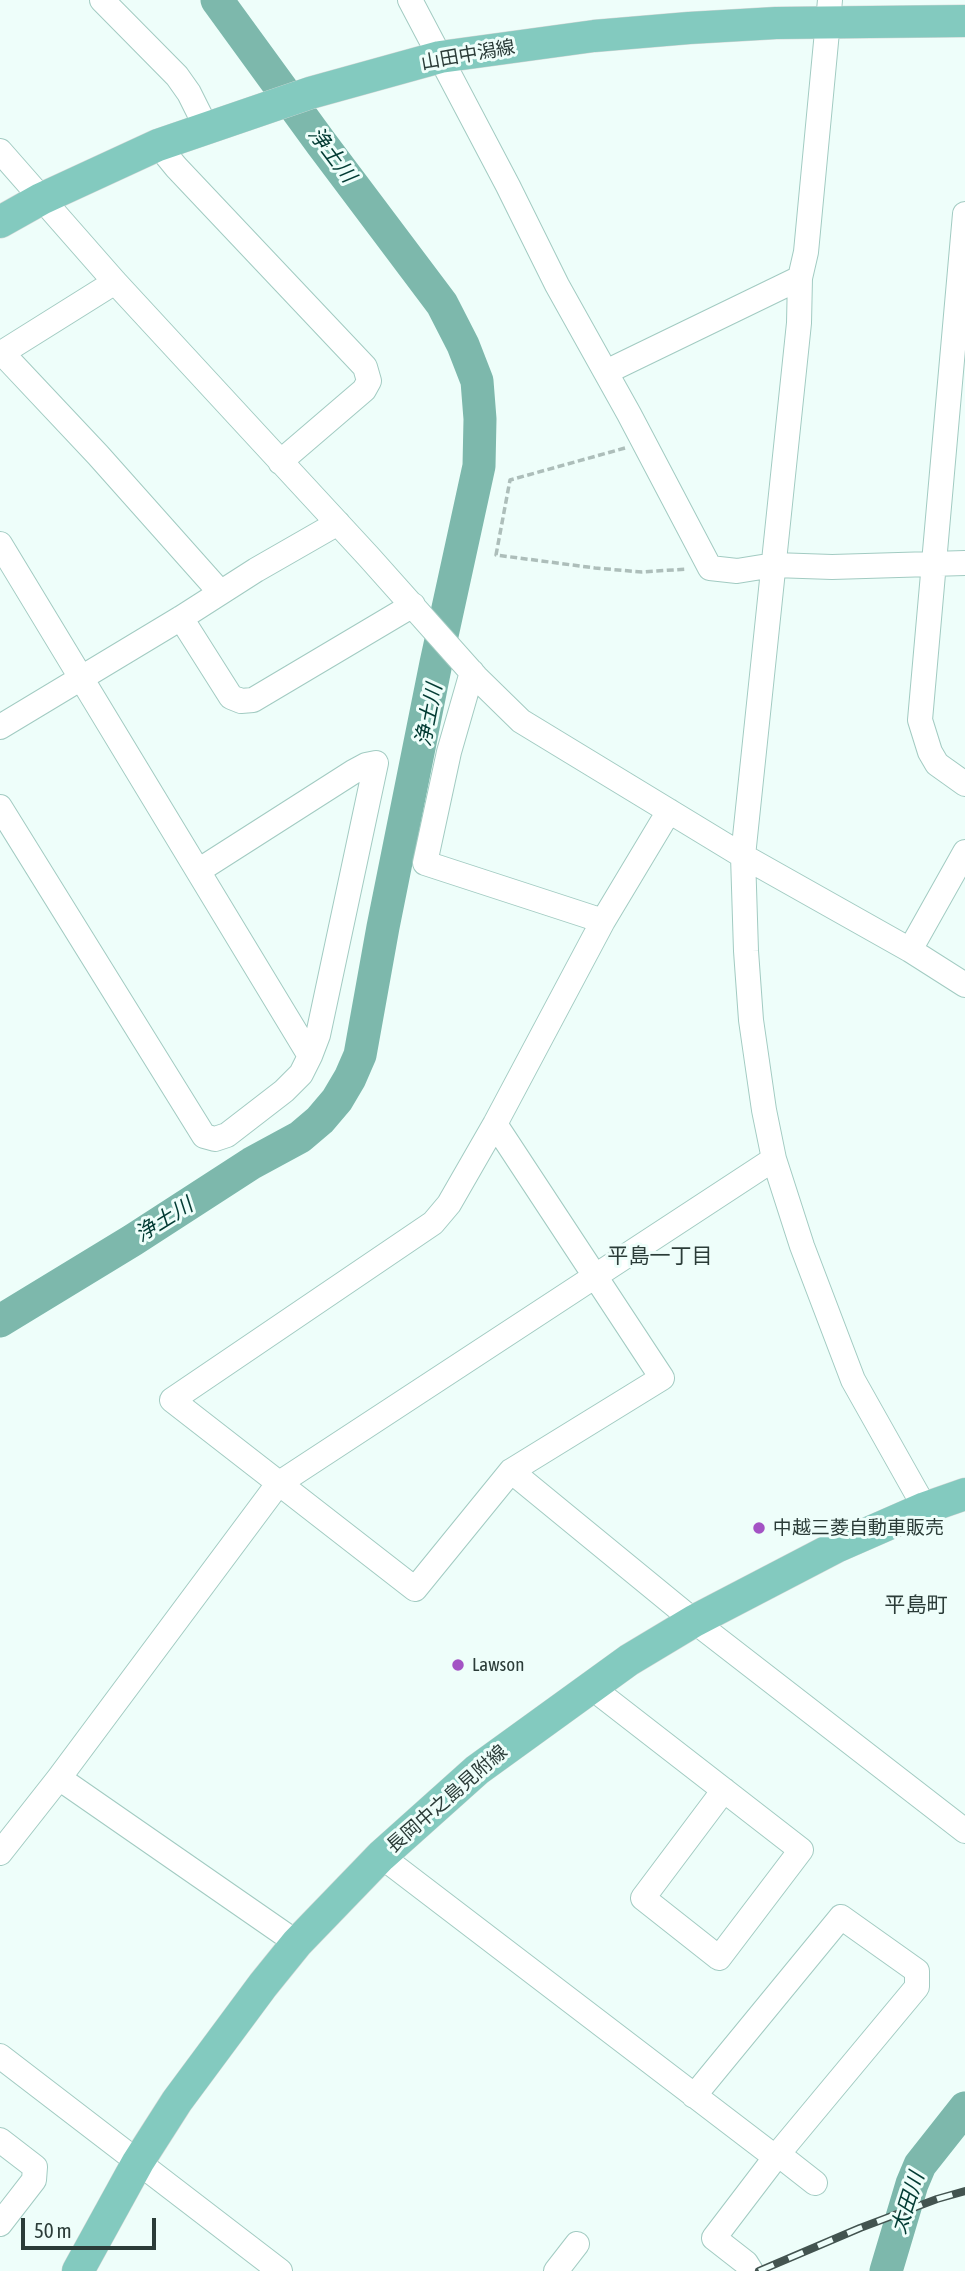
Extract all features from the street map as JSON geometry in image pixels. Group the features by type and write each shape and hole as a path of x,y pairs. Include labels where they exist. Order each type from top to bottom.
{"main road":[{"name":"山田中潟線","path":"0,222 41,199 158,145 310,93 440,57 594,36 776,23 829,12 965,21"},
{"name":"長岡中之島見附線","path":"78,2271 138,2162 177,2101 221,2039 297,1943 381,1856 477,1770 629,1660 694,1621 836,1547 925,1508 965,1494"}],"street":[{"path":"102,0 177,76 207,129"},
{"path":"410,0 557,285 710,568 737,571 774,565 832,567 965,563"},
{"path":"829,12 743,856 751,1020 774,1159 802,1246 853,1380 925,1508"},
{"path":"158,145 365,368 369,381 364,390 280,462"},
{"path":"0,151 115,282 338,523 472,673 521,721 743,856 910,950 965,985"},
{"path":"965,214 920,720 930,752 937,764 965,784"},
{"path":"606,372 800,278"},
{"path":"115,282 1,354 98,455 220,592"},
{"path":"0,727 338,523"},
{"path":"0,544 310,1056"},
{"path":"181,618 232,697 241,701 253,700 416,609"},
{"path":"472,673 449,752 425,863 603,921"},
{"path":"0,807 204,1136 215,1139 227,1135 261,1110 301,1074 310,1056 318,1035 376,763 353,772 198,871"},
{"path":"495,1124 662,1378 511,1471 415,1589 172,1400 433,1223 461,1184 603,921 669,811"},
{"path":"910,950 965,852"},
{"path":"0,1853 278,1484 774,1159"},
{"path":"511,1471 694,1621 965,1830"},
{"path":"591,1687 724,1790 801,1850 719,1958 643,1898 724,1790"},
{"path":"59,1778 297,1943"},
{"path":"381,1856 694,2096 815,2183"},
{"path":"694,2096 841,1917 917,1971 917,1987 776,2156 715,2238 746,2263 751,2271"},
{"path":"0,2056 279,2271"},
{"path":"0,2140 35,2168 34,2180 0,2224"},
{"path":"556,2271 577,2244"}],"path":[{"path":"644,443 510,480 496,555 642,572 710,568"}],"waterway":[{"name":"浄土川","path":"0,1321 252,1163 300,1137 320,1120 337,1100 350,1078 360,1055 436,663 479,466 480,419 477,381 463,345 442,304 217,0"},
{"name":"太田川","path":"886,2271 920,2165 965,2108"}],"railway":[{"path":"759,2271 860,2228 965,2191"}],"place":[{"name":"中越三菱自動車販売","path":"759,1528"},
{"name":"Lawson","path":"458,1665"}],"district":[{"name":"平島一丁目","path":"660,1256"},
{"name":"平島町","path":"916,1605"}]}
